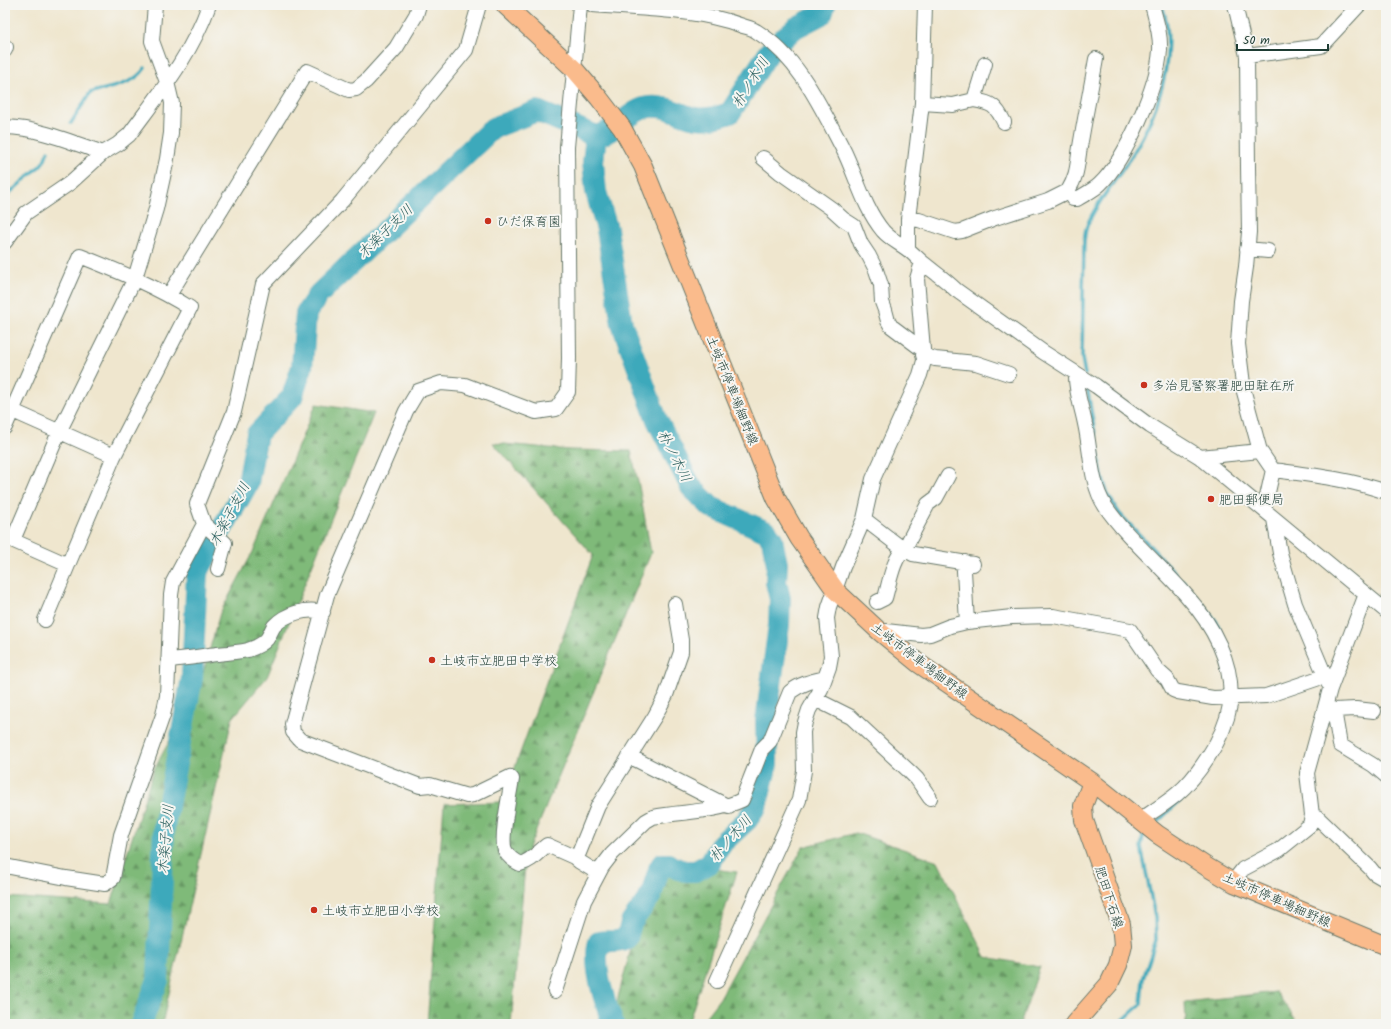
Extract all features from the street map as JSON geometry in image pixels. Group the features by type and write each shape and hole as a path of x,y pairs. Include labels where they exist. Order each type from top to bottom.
{"main road":[{"name":"土岐市停車場細野線","path":"505,5 575,70 622,128 643,166 776,498 799,538 836,591 881,633 918,662 1092,782 1147,826 1207,867 1234,883 1386,946"},
{"name":"肥田下石線","path":"1074,1024 1109,984 1118,965 1123,945 1121,924 1084,820 1083,806 1092,782"}],"street":[{"path":"68,565 9,539 59,432 135,278 156,209 171,133 172,103 167,82 152,41 155,5"},
{"path":"5,242 26,213 70,183 103,153 129,135 181,64 209,5"},
{"path":"169,295 307,71 349,90 356,89 366,81 396,48 416,15 419,5"},
{"path":"218,570 225,543 204,524 197,504 234,412 263,284 342,201 466,50 479,5"},
{"path":"580,5 568,147 570,358 568,392 556,409 536,412 464,385 441,383 418,391 403,418 327,595 292,724 293,732 300,740 420,786 430,785 467,796 473,795 510,777 512,779 504,835 504,848 511,859 520,864 524,863 530,860 547,845 574,857 598,873"},
{"path":"593,5 693,14 721,19 756,31 771,42 792,63 820,103 851,164 864,198 874,218 892,240 908,249 962,294 1043,352 1096,386 1150,426 1200,457 1386,611"},
{"path":"908,249 908,219 922,103 925,5"},
{"path":"1068,191 1073,199 1078,199 1100,184 1108,175 1125,149 1140,118 1155,77 1160,50 1160,39 1152,5"},
{"path":"1235,5 1247,56 1249,232 1240,301 1238,344 1244,392 1260,451 1273,470 1269,514 1280,553 1295,604 1330,689"},
{"path":"1247,56 1321,46 1358,5"},
{"path":"908,219 919,220 955,232 962,231 995,218 1048,201 1068,191 1078,169 1096,59"},
{"path":"974,100 985,64"},
{"path":"922,103 953,105 974,100 990,104 995,107 1004,122"},
{"path":"5,127 23,128 50,135 103,153"},
{"path":"762,158 832,208 843,219 854,226 861,244 876,270 881,285 882,302 888,320 892,326 923,353 935,358 976,363 1009,374"},
{"path":"1247,249 1268,251"},
{"path":"5,427 80,256 135,278 169,295 190,308 114,456 45,620"},
{"path":"717,981 799,800 804,771 804,722 821,689 829,667 831,656 827,618 829,607 836,591 843,567 864,519 873,479 920,375 924,361 916,279 922,262"},
{"path":"1077,374 1077,387 1099,494 1114,517 1186,596 1212,629 1236,697"},
{"path":"13,411 114,456"},
{"path":"1200,457 1260,451"},
{"path":"1273,470 1347,481 1386,492"},
{"path":"877,602 885,598 893,570 902,549 906,546 928,504 936,498 948,476"},
{"path":"864,519 902,549 913,554 969,563 964,572 967,622"},
{"path":"5,866 105,884 113,878 121,836 163,715 167,696 171,595 173,582 204,524"},
{"path":"1366,594 1330,689 1330,708 1340,745 1373,765 1386,776"},
{"path":"574,857 579,853 598,806 655,716 666,694 681,652 682,640 674,604"},
{"path":"168,660 248,650 261,644 273,628 287,617 304,611 314,610 323,612"},
{"path":"881,633 886,631 921,635 930,634 950,626 967,622 1012,617 1053,616 1130,630 1157,670 1167,679 1173,690 1178,692 1213,698 1266,696 1324,676"},
{"path":"555,991 584,901 598,873 612,854 646,821 653,817 729,806 742,800 762,749 770,741 790,692 805,683 825,678"},
{"path":"1147,826 1192,779 1203,764 1220,736 1230,704 1236,697"},
{"path":"815,699 851,717 917,779 930,798"},
{"path":"1330,708 1374,711"},
{"path":"1234,883 1242,869 1279,850 1310,825 1312,815 1307,773 1330,708"},
{"path":"629,756 729,806"},
{"path":"1312,815 1317,817 1374,873 1386,880"}],"green space":[{"path":"316,404 374,413 267,677 232,719 162,1024 5,1024 5,897 111,904 154,769 199,687 220,613 254,550"},
{"path":"493,443 570,450 631,451 651,553 526,855 511,1024 427,1024 444,804 502,802 593,555"},
{"path":"856,833 938,861 986,957 1040,967 1020,1024 700,1024 720,998 803,847"},
{"path":"654,861 737,872 688,1024 611,1024"},
{"path":"1276,992 1299,1024 1186,1024 1185,1002"}],"waterway":[{"name":"朴ノ木川","path":"613,1024 603,995 598,972 597,951 599,942 624,940 627,938 631,923 651,895 662,864 668,864 685,871 696,871 710,863 721,844 747,820 756,807 767,764 766,721 779,625 780,599 776,582 777,564 772,539 767,532 711,507 691,487 657,420 622,324 607,229 596,192 593,162 596,136 610,130 636,112 649,107 666,108 701,119 730,113 769,52 795,28 822,14 825,5"},
{"path":"1085,374 1082,358 1085,232 1090,219 1103,197 1123,169 1143,136 1158,101 1163,83 1168,45 1166,18 1162,5"},
{"path":"71,123 90,93 120,85 134,79 145,68"},
{"name":"木楽子支川","path":"141,1024 158,980 164,827 192,678 197,573 248,483 257,434 292,397 302,367 306,313 319,294 493,128 537,111 596,136"},
{"path":"5,197 40,166 48,151"},
{"path":"1087,386 1102,476 1108,495 1119,513 1176,574"},
{"path":"1183,581 1197,598"},
{"path":"1202,604 1216,621 1228,649"},
{"path":"1154,825 1187,794"},
{"path":"1119,1024 1141,1004 1143,979 1156,940 1155,917 1141,847 1143,836 1147,832"}],"place":[{"name":"ひだ保育園","path":"488,221"},
{"name":"多治見警察署肥田駐在所","path":"1144,385"},
{"name":"肥田郵便局","path":"1211,499"},
{"name":"土岐市立肥田中学校","path":"432,660"},
{"name":"土岐市立肥田小学校","path":"314,910"}]}
